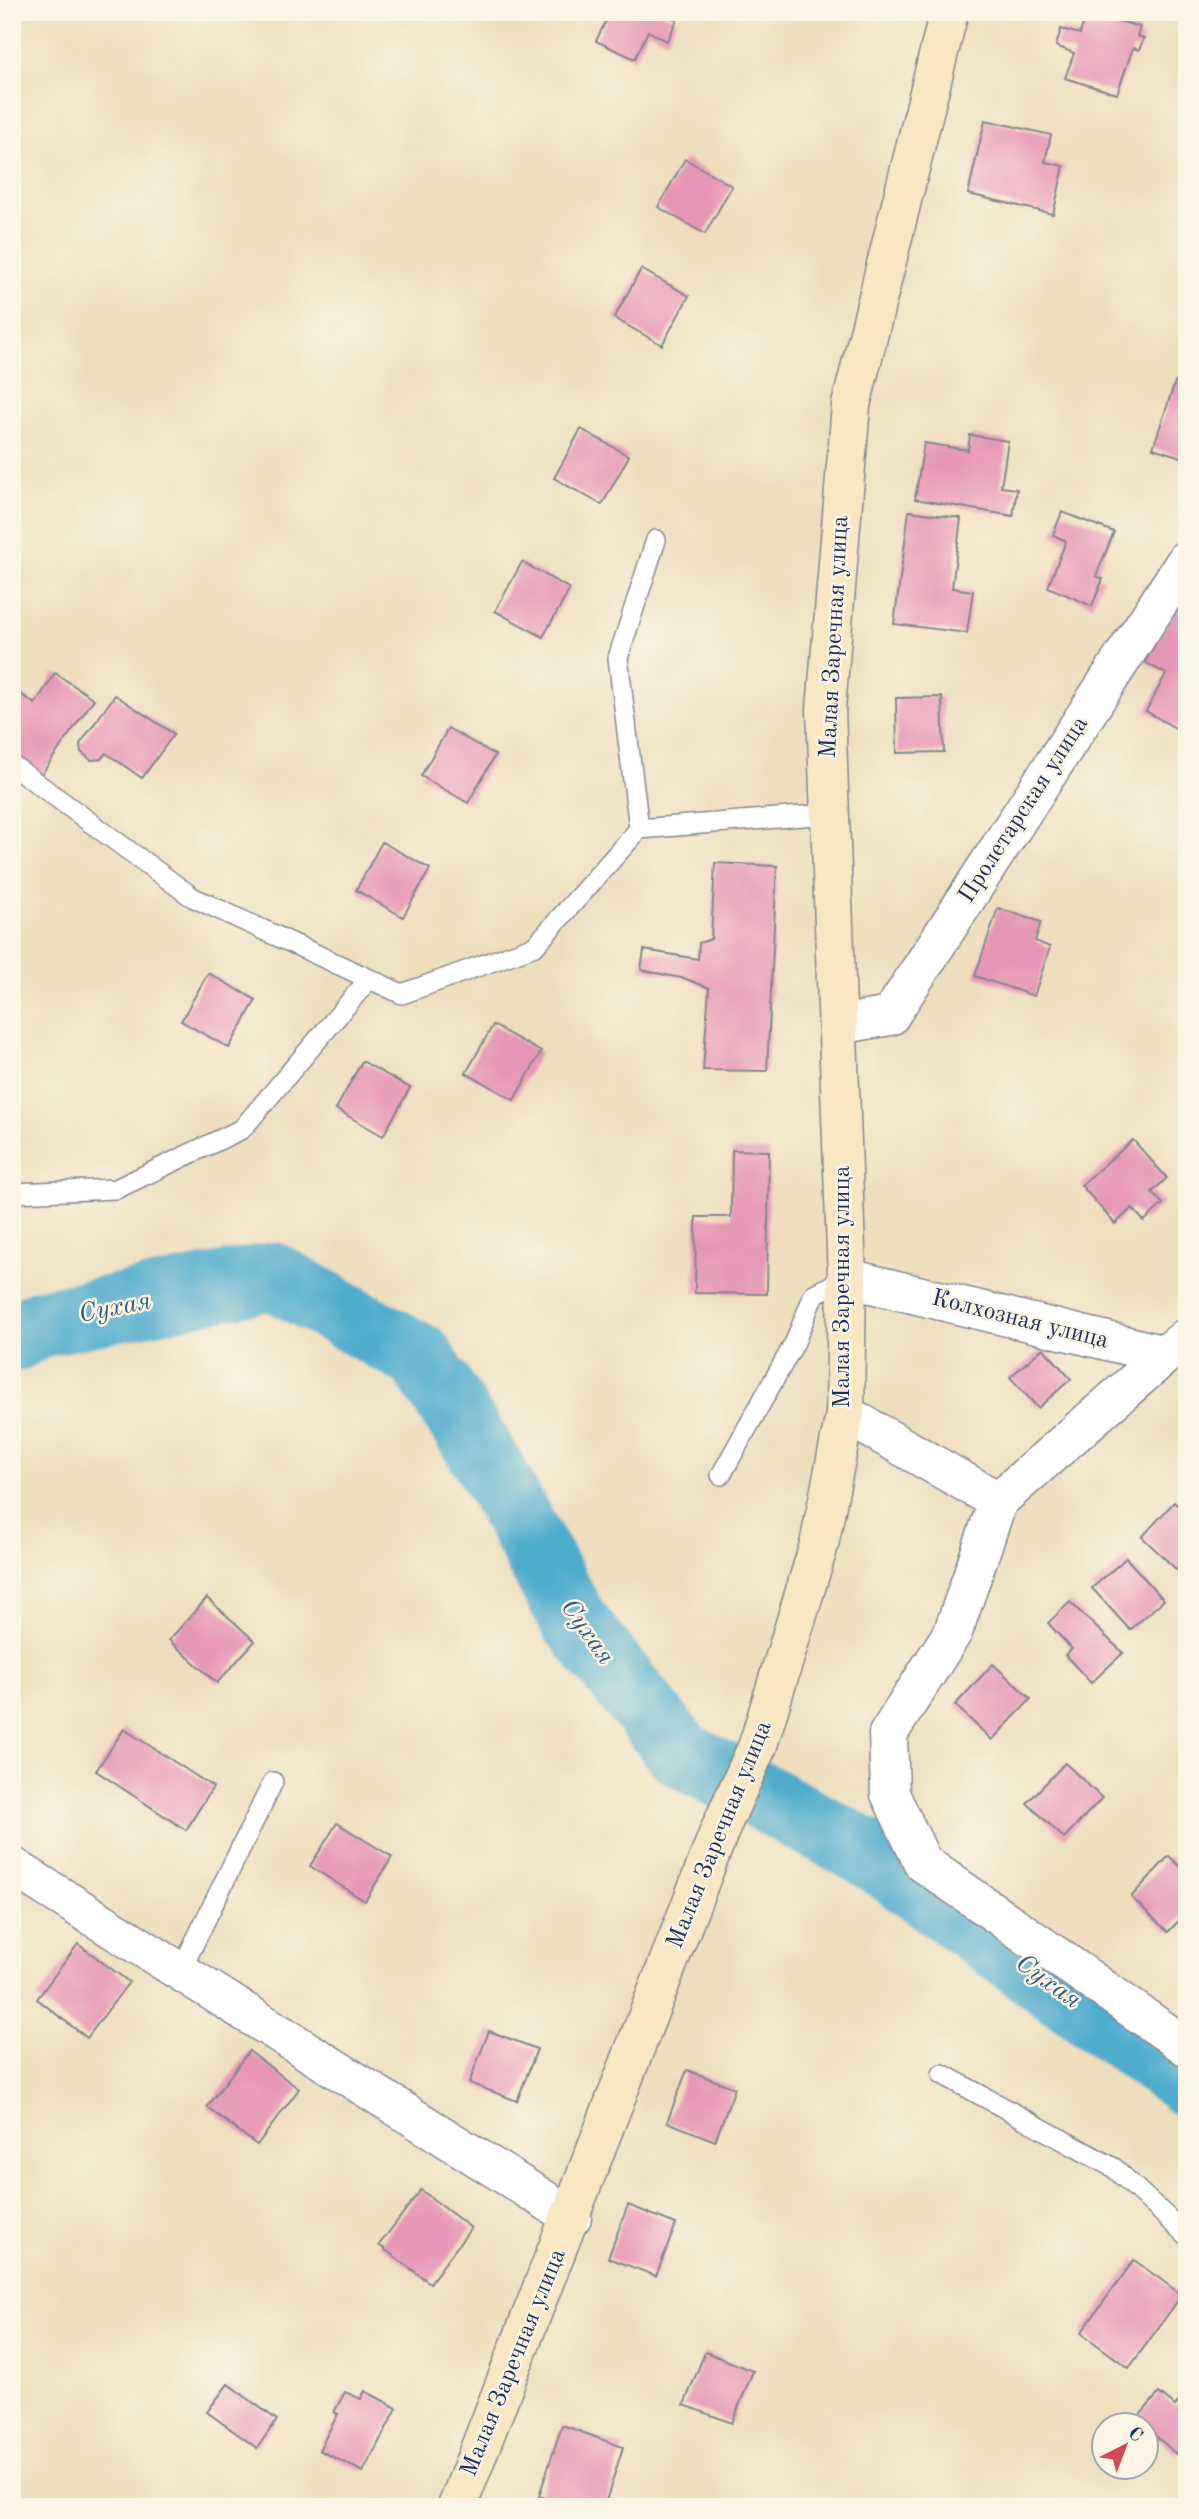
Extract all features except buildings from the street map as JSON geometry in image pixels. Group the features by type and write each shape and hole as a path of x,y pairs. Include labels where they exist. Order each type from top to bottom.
{"main road":[{"name":"Малая Заречная улица","path":"457,2507 572,2217 721,1826 758,1745 819,1545 845,1414 847,1278 826,709 851,405 950,12"}],"street":[{"name":"Пролетарская улица","path":"838,1025 890,1016 1187,559"},
{"name":"Колхозная улица","path":"847,1278 1176,1346"},
{"path":"1176,1346 998,1501 953,1632 888,1734 890,1794 923,1863 1187,2047"},
{"path":"845,1414 998,1501"},
{"path":"12,1866 572,2217"}],"lane":[{"path":"639,829 618,658 656,540"},
{"path":"12,765 192,897 402,994 535,946 639,829 828,814"},
{"path":"12,1194 116,1189 242,1129 369,979"},
{"path":"721,1475 795,1342 814,1294 847,1278"},
{"path":"180,1972 273,1782"},
{"path":"942,2074 1114,2168 1187,2236"}],"waterway":[{"name":"Сухая","path":"12,1339 41,1323 273,1276 420,1357 486,1460 574,1621 680,1753 876,1858 1187,2083"}]}
